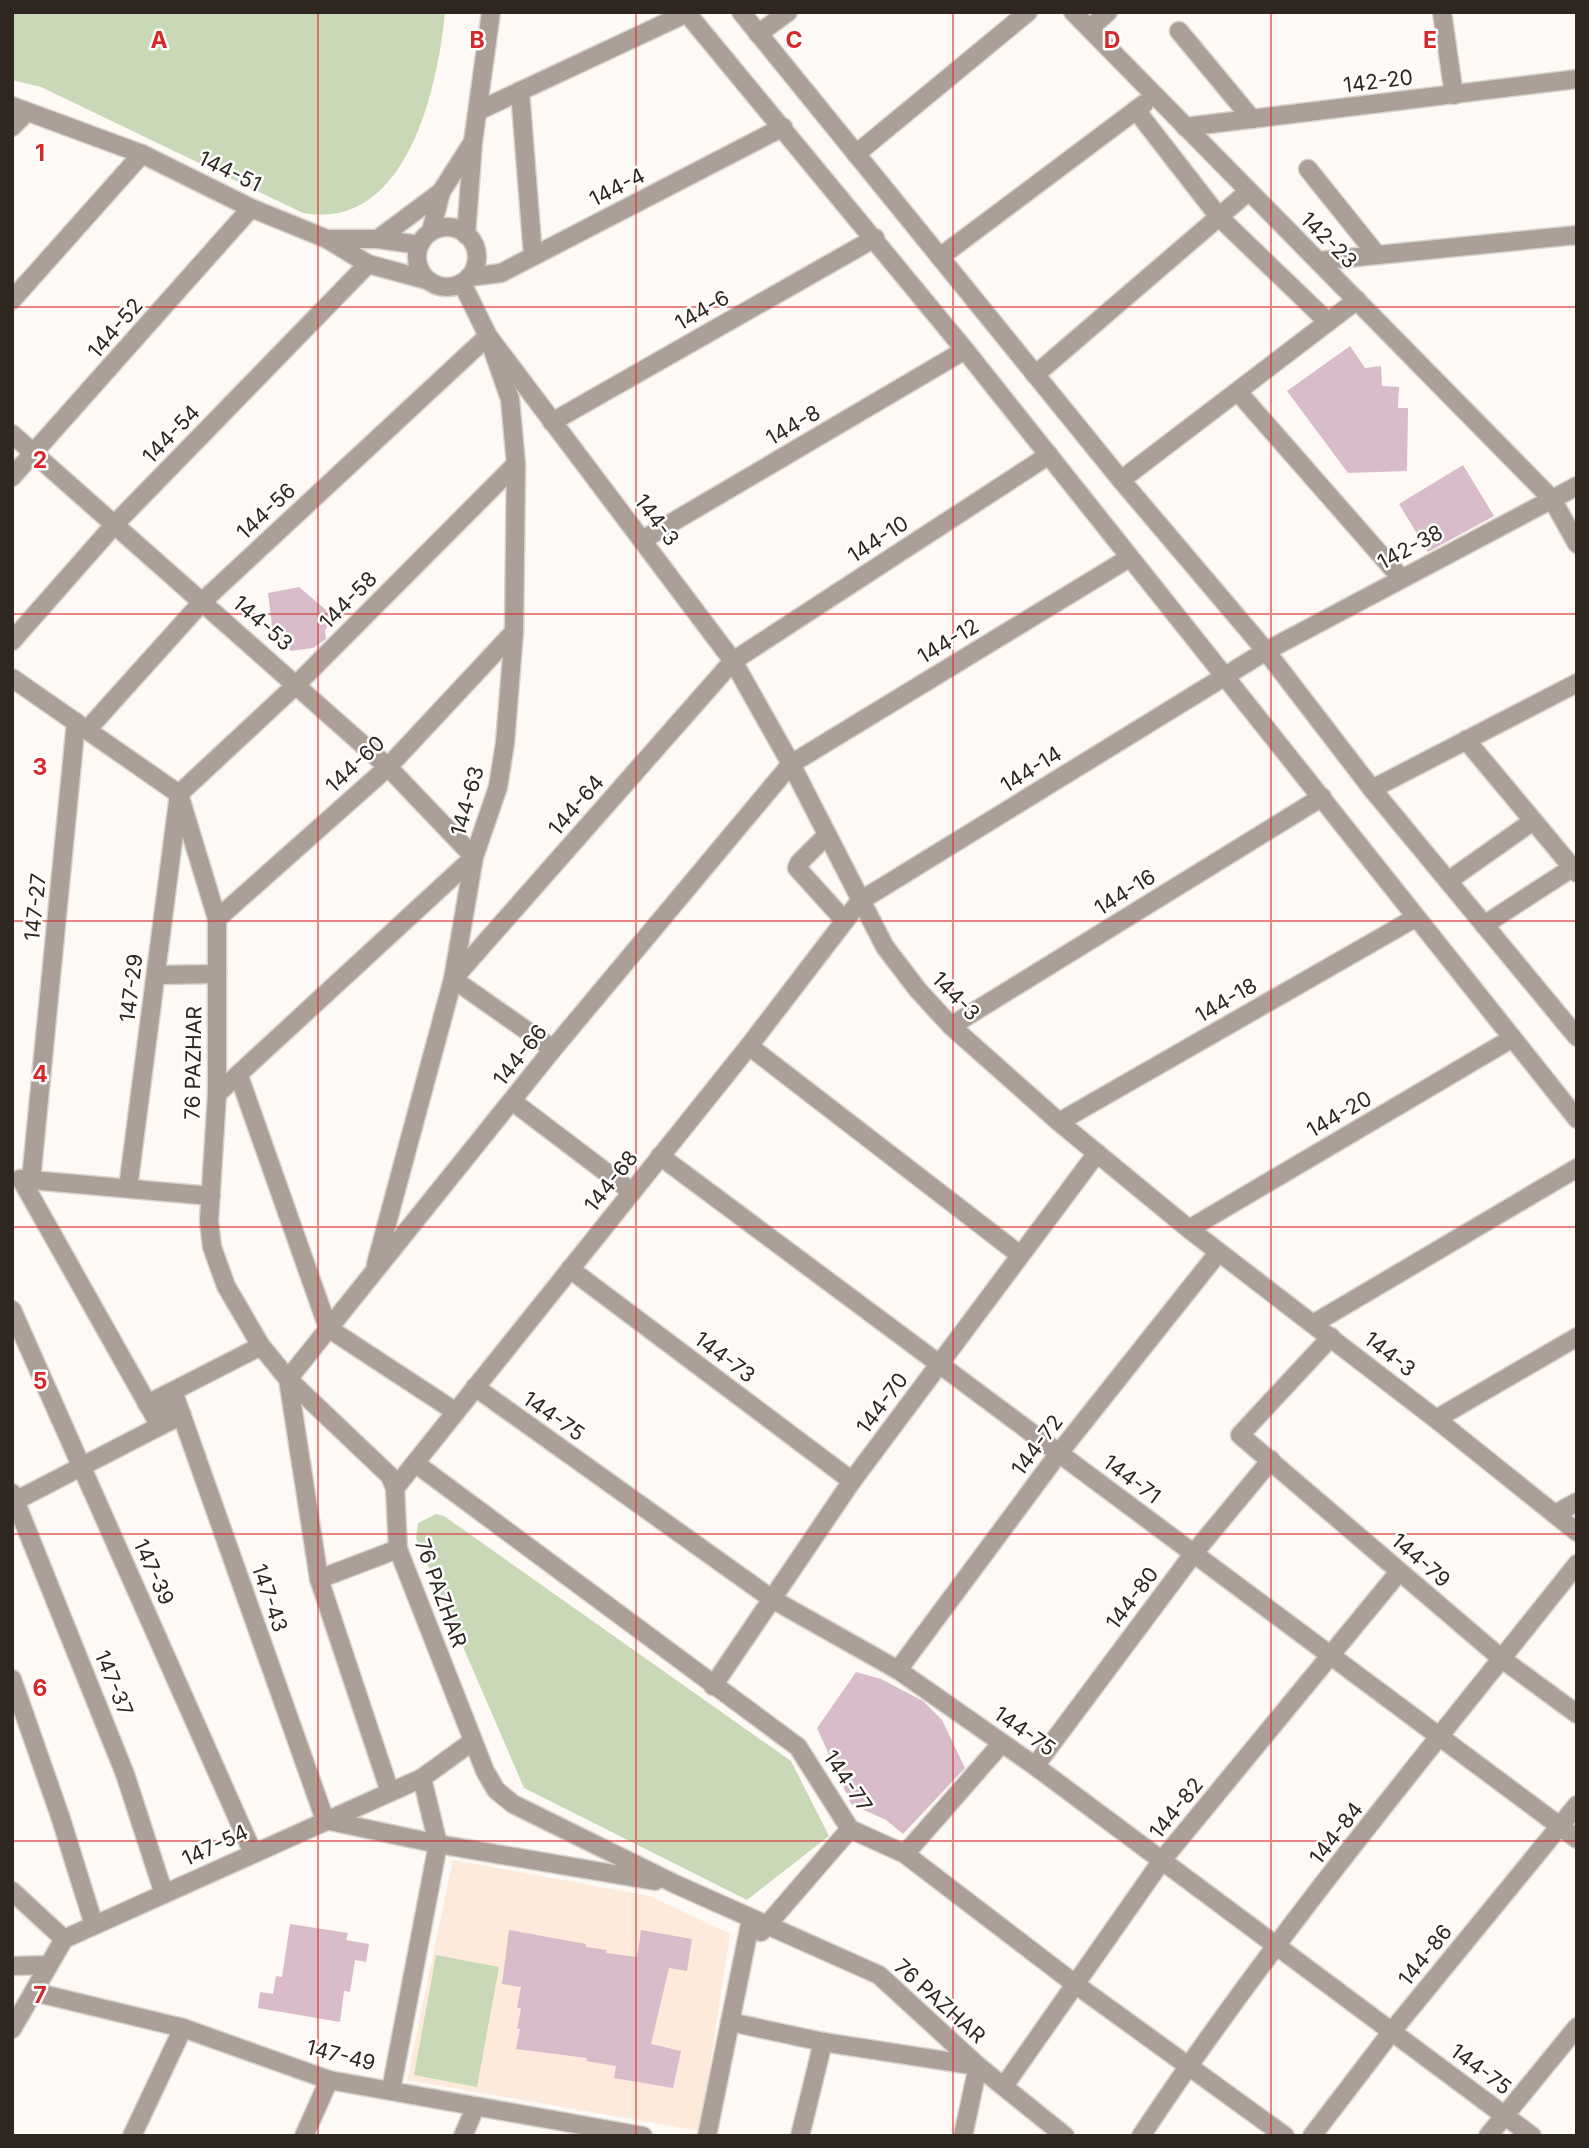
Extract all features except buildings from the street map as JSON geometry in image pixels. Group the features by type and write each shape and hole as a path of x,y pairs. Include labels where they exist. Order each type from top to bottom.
{"street":[{"path":"466,235 473,142 480,110 491,12"},
{"path":"741,12 1121,480 1266,651 1371,789 1577,1037"},
{"path":"758,34 788,12"},
{"path":"856,154 1028,12"},
{"name":"142-23","path":"1073,12 1552,499 1577,544"},
{"path":"1090,28 1108,12"},
{"path":"1442,12 1454,95"},
{"path":"480,110 687,13 875,238 1129,558 1226,675 1415,918 1577,1119"},
{"path":"1179,31 1252,119"},
{"name":"142-20","path":"1185,127 1577,79"},
{"path":"520,91 533,256"},
{"path":"940,257 1154,96"},
{"path":"12,127 20,109"},
{"name":"144-51","path":"20,109 142,154 251,208 327,239 369,264 427,280"},
{"path":"1136,110 1219,217 1328,322"},
{"name":"144-4","path":"458,282 501,273 783,127"},
{"path":"432,231 450,228 466,235 476,251 476,260 458,282 427,280 418,264 419,245 432,231 441,192 473,142"},
{"path":"12,300 142,154"},
{"path":"1308,169 1377,255"},
{"path":"1035,375 1249,191"},
{"path":"378,239 441,192"},
{"name":"144-52","path":"12,477 251,208"},
{"path":"1318,261 1577,235"},
{"name":"144-6","path":"552,422 875,238"},
{"path":"327,239 378,239 419,245"},
{"name":"144-54","path":"12,642 115,524 369,264"},
{"name":"144-3","path":"458,282 486,332 733,661 791,764 860,901 886,947 918,990 951,1026 1059,1122 1218,1253 1331,1337 1577,1532"},
{"path":"1121,480 1357,300"},
{"name":"144-63","path":"375,1270 453,979 474,857 498,787 514,632 516,464 510,398 486,332"},
{"name":"144-56","path":"81,726 202,601 486,332"},
{"name":"144-8","path":"644,539 965,350"},
{"path":"1238,392 1401,578"},
{"name":"144-53","path":"12,434 388,767 474,857"},
{"name":"144-10","path":"733,661 1049,455"},
{"name":"144-58","path":"178,794 297,684 516,464"},
{"name":"142-38","path":"1226,675 1401,578 1577,486"},
{"name":"144-12","path":"791,764 1129,558"},
{"name":"144-60","path":"217,919 388,767 514,632"},
{"name":"144-64","path":"453,979 733,661"},
{"name":"144-14","path":"860,901 1226,675"},
{"path":"12,678 178,794"},
{"path":"1371,789 1577,683"},
{"name":"147-27","path":"22,1179 81,726"},
{"path":"1466,740 1574,871 1484,925"},
{"name":"144-66","path":"289,1379 553,1049 791,764"},
{"name":"76 PAZHAR","path":"178,794 217,919 217,1094 209,1221 212,1247 232,1297 261,1346 289,1379 379,1463 395,1488 398,1549 490,1782 513,1804 675,1884 879,1975 978,2066 1065,2136"},
{"name":"147-29","path":"128,1188 178,794"},
{"name":"144-16","path":"951,1026 1322,797"},
{"path":"1448,881 1533,821"},
{"path":"827,835 797,868 845,921"},
{"path":"217,1094 474,857"},
{"name":"144-68","path":"395,1488 749,1046 860,901"},
{"name":"144-18","path":"1059,1122 1415,918"},
{"path":"156,975 218,975"},
{"path":"453,979 553,1049"},
{"name":"144-20","path":"1189,1229 1511,1039"},
{"path":"749,1046 1020,1255"},
{"path":"239,1076 328,1328 456,1412"},
{"path":"512,1101 632,1192"},
{"name":"144-70","path":"713,1686 852,1481 1097,1153"},
{"name":"144-71","path":"660,1156 1577,1839"},
{"path":"1313,1324 1577,1168"},
{"path":"22,1179 211,1196"},
{"path":"22,1179 147,1404 169,1417"},
{"name":"144-72","path":"898,1670 1059,1453 1218,1253"},
{"name":"144-73","path":"570,1269 852,1481"},
{"name":"147-39","path":"12,1310 18,1339 83,1467 253,1853"},
{"name":"144-79","path":"1331,1337 1240,1435 1502,1659 1577,1714"},
{"path":"1436,1419 1577,1337"},
{"path":"147,1404 261,1346"},
{"path":"289,1379 319,1579 390,1792"},
{"name":"144-75","path":"475,1387 772,1599 898,1670 1035,1766 1532,2136"},
{"path":"169,1417 173,1391"},
{"path":"15,1497 83,1467 169,1417"},
{"name":"147-43","path":"169,1417 325,1820"},
{"name":"144-80","path":"1035,1766 1194,1553 1271,1460"},
{"name":"144-77","path":"415,1463 798,1747 850,1829 905,1854 1075,1984 1285,2136"},
{"name":"147-37","path":"15,1497 125,1774 164,1894"},
{"path":"1555,1514 1577,1502"},
{"path":"319,1579 398,1549"},
{"name":"144-84","path":"1141,2136 1188,2066 1277,1944 1577,1564"},
{"name":"144-82","path":"1004,2086 1163,1859 1399,1572"},
{"path":"12,1679 60,1816 94,1925"},
{"name":"147-54","path":"64,1940 422,1778 473,1741"},
{"path":"905,1854 1002,1743"},
{"path":"391,2091 438,1844 422,1778"},
{"name":"144-86","path":"1312,2136 1392,2030 1577,1805"},
{"path":"325,1820 438,1844 675,1884"},
{"path":"707,2136 744,1950 758,1922 850,1829"},
{"path":"12,1891 64,1940 12,2029"},
{"path":"12,1966 49,1965"},
{"name":"147-49","path":"34,1992 183,2028 329,2080 633,2135"},
{"path":"730,2022 823,2042 978,2066 963,2136"},
{"path":"1488,2136 1577,2027"},
{"path":"132,2136 183,2028"},
{"path":"800,2136 823,2042"},
{"path":"304,2136 329,2080"},
{"path":"463,2136 475,2108"}],"shaded area":[{"path":"453,1860 650,1896 730,1934 700,2131 407,2080"}],"green space":[{"path":"12,12 445,12 434,79 424,114 410,148 391,178 368,200 338,213 303,213 41,87 12,80"},
{"path":"436,1514 444,1516 791,1761 829,1836 747,1900 524,1788 416,1538 418,1523"},
{"path":"436,1955 499,1967 477,2087 414,2075"}]}
